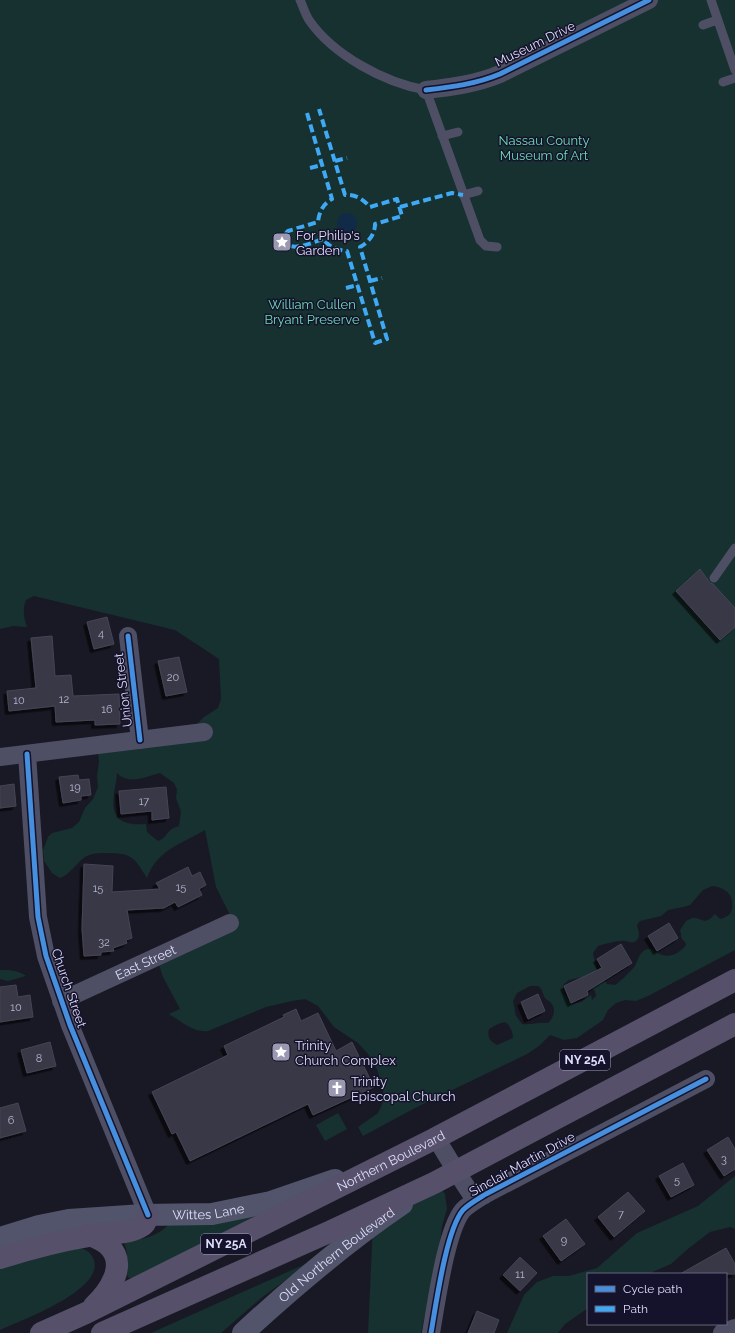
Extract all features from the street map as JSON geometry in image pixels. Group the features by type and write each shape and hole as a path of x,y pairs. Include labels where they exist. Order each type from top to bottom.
{"main road":[{"name":"Northern Boulevard","path":"41,1333 86,1313 409,1152 735,980"},
{"name":"NY 25A","path":"102,1333 329,1232 434,1183 735,1024"},
{"name":"Wittes Lane","path":"0,1238 69,1220 148,1215 212,1214 271,1202 308,1190 409,1152"},
{"name":"Old Northern Boulevard","path":"243,1333 349,1243 434,1183"},
{"path":"0,1258 31,1248 90,1235 134,1230 144,1225 148,1219 148,1215"},
{"path":"86,1313 109,1290 114,1280 116,1266 114,1253 110,1247 103,1241 90,1235"}],"street":[{"name":"Museum Drive","path":"426,90 461,86 482,81 500,74 649,0"},
{"name":"Union Street","path":"128,636 140,740"},
{"path":"0,758 204,732"},
{"name":"Church Street","path":"27,754 38,917 46,956 61,1001 148,1215"},
{"name":"East Street","path":"61,1001 230,923"},
{"name":"Sinclair Martin Drive","path":"431,1333 448,1248 456,1222 463,1211 476,1200 706,1079"},
{"path":"436,1138 476,1200"},
{"path":"105,1217 117,1212 128,1203 133,1190 133,1180"},
{"path":"722,1333 735,1328"}],"lane":[{"name":"Museum Drive","path":"300,0 309,19 327,41 350,59 382,76 406,86 426,90"},
{"path":"711,0 735,70"},
{"path":"703,25 718,20"},
{"path":"723,82 735,78"},
{"path":"426,90 480,240 486,246 497,247"},
{"path":"442,136 458,132"},
{"path":"463,195 478,191"},
{"path":"714,578 735,548"}],"green space":[{"name":"William Cullen Bryant Preserve","path":"0,0 735,0 735,950 648,996 636,1001 625,1000 616,1003 608,1010 603,1020 577,1038 564,1040 550,1035 539,1046 527,1054 415,1108 363,1136 358,1127 378,1113 384,1100 383,1088 377,1069 368,1054 358,1043 334,1027 318,1006 305,999 292,1001 266,1007 208,1031 192,1028 169,1014 180,1009 163,977 157,959 235,925 216,887 205,830 163,854 151,868 147,878 135,861 127,855 122,854 101,853 90,855 85,857 67,874 60,878 52,873 44,861 43,850 48,837 52,833 72,828 79,822 85,808 93,799 98,787 97,776 99,762 97,746 196,725 204,717 218,708 221,699 219,659 175,630 34,596 26,600 24,607 27,627 13,626 0,629","holes":["117,773 126,779 137,779 160,773 174,783 177,790 176,798 181,812 179,826 169,831 164,838 158,841 147,832 146,824 131,824 120,820 114,810 113,804","714,886 728,892 732,902 730,914 720,919 715,914 710,919 705,921 696,918 686,921 680,930 682,939 686,945 680,951 672,955 664,956 651,949 645,950 641,953 635,966 615,985 607,984 603,977 598,975 593,953 598,946 619,941 635,942 639,937 637,925 640,921 661,916 668,910 690,905 703,890","587,977 595,991 596,996 592,1000 591,995 581,1002 571,1004 564,994 563,985 569,980","530,986 538,986 553,1006 553,1016 548,1023 522,1024 516,1016 513,1001 517,993","505,1022 511,1029 513,1038 497,1045 490,1038 488,1034 489,1029"]},
{"path":"0,970 17,971 26,976 8,981 0,979"},
{"path":"338,1113 347,1129 325,1141 316,1125"},
{"path":"735,1176 735,1229 730,1227 710,1232 671,1264 650,1273 587,1273 587,1309 565,1324 558,1333 507,1333 524,1295 537,1282 553,1276 569,1276 597,1268 637,1233 698,1206"},
{"path":"439,1186 445,1194 447,1209 442,1226 439,1251 421,1333 368,1333 373,1225"},
{"path":"251,1216 253,1221 132,1278 129,1278 127,1275 128,1266 126,1248 123,1240 142,1239 154,1235 169,1224"},
{"path":"75,1248 86,1250 93,1258 94,1270 88,1281 60,1302 0,1330 0,1269 38,1257"},
{"path":"312,1261 261,1298 221,1333 151,1333"}],"water":[{"path":"347,213 354,216 357,223 354,230 347,233 340,230 337,223 340,216"}],"building":[{"path":"700,569 710,583 713,584 735,608 735,627 720,640 676,591"},
{"path":"107,617 114,644 94,649 87,622"},
{"path":"52,636 55,676 71,675 73,696 119,694 120,724 95,725 95,720 56,722 55,706 9,711 7,691 36,688 31,638"},
{"path":"179,657 187,692 166,696 158,661"},
{"path":"78,775 79,780 89,779 91,795 81,796 81,800 63,803 59,777"},
{"path":"14,784 16,806 0,808 0,786"},
{"path":"166,787 169,818 152,820 152,811 121,814 119,791"},
{"path":"84,864 113,866 112,892 160,889 156,883 188,867 192,876 200,872 206,885 199,889 202,895 178,907 175,902 164,908 127,910 132,938 126,940 127,943 113,948 114,951 101,952 101,955 84,956 82,929"},
{"path":"669,923 678,938 657,951 648,936"},
{"path":"621,944 632,963 587,991 588,995 571,1003 564,986 602,968 597,959"},
{"path":"16,985 18,997 30,995 33,1017 0,1022 0,987"},
{"path":"538,994 545,1011 528,1019 521,1002"},
{"name":"Trinity Episcopal Church","path":"296,1009 301,1021 318,1013 336,1051 352,1042 374,1087 313,1115 308,1104 190,1161 176,1132 172,1134 152,1092 228,1055 224,1046 284,1017 283,1015"},
{"path":"50,1042 56,1066 27,1073 21,1050"},
{"path":"18,1103 26,1131 0,1138 0,1108"},
{"path":"728,1137 735,1149 735,1169 724,1176 707,1150"},
{"path":"683,1163 694,1185 671,1197 659,1176"},
{"path":"628,1192 645,1211 614,1237 598,1217"},
{"path":"566,1219 585,1244 561,1261 543,1236"},
{"path":"726,1248 735,1264 735,1274 682,1273"},
{"path":"520,1257 537,1273 520,1291 503,1275"},
{"path":"477,1311 499,1320 494,1333 468,1333"}],"marked path":[{"path":"307,113 332,199 326,203 322,209 318,222 288,231 285,235 285,240 287,244 296,247 323,239 334,248 347,251 375,343 387,339 360,247 371,237 375,224 402,216 397,199 370,207 359,198 352,195 345,195 319,109"},
{"path":"335,161 347,158"},
{"path":"310,168 322,165"},
{"path":"400,207 452,193 463,195"},
{"path":"370,281 382,278"},
{"path":"346,288 358,285"}],"cycle path":[{"path":"426,90 473,83 500,74 649,0"},
{"path":"128,636 140,740"},
{"path":"27,754 38,917 46,956 70,1025 148,1215"},
{"path":"431,1333 442,1268 457,1220 465,1208 486,1194 706,1079"}],"place":[{"name":"For Philip's Garden","path":"282,242"},
{"name":"Trinity Church Complex","path":"281,1052"},
{"name":"Trinity Episcopal Church","path":"337,1088"}],"park label":[{"name":"Nassau County Museum of Art","path":"544,148"}]}
